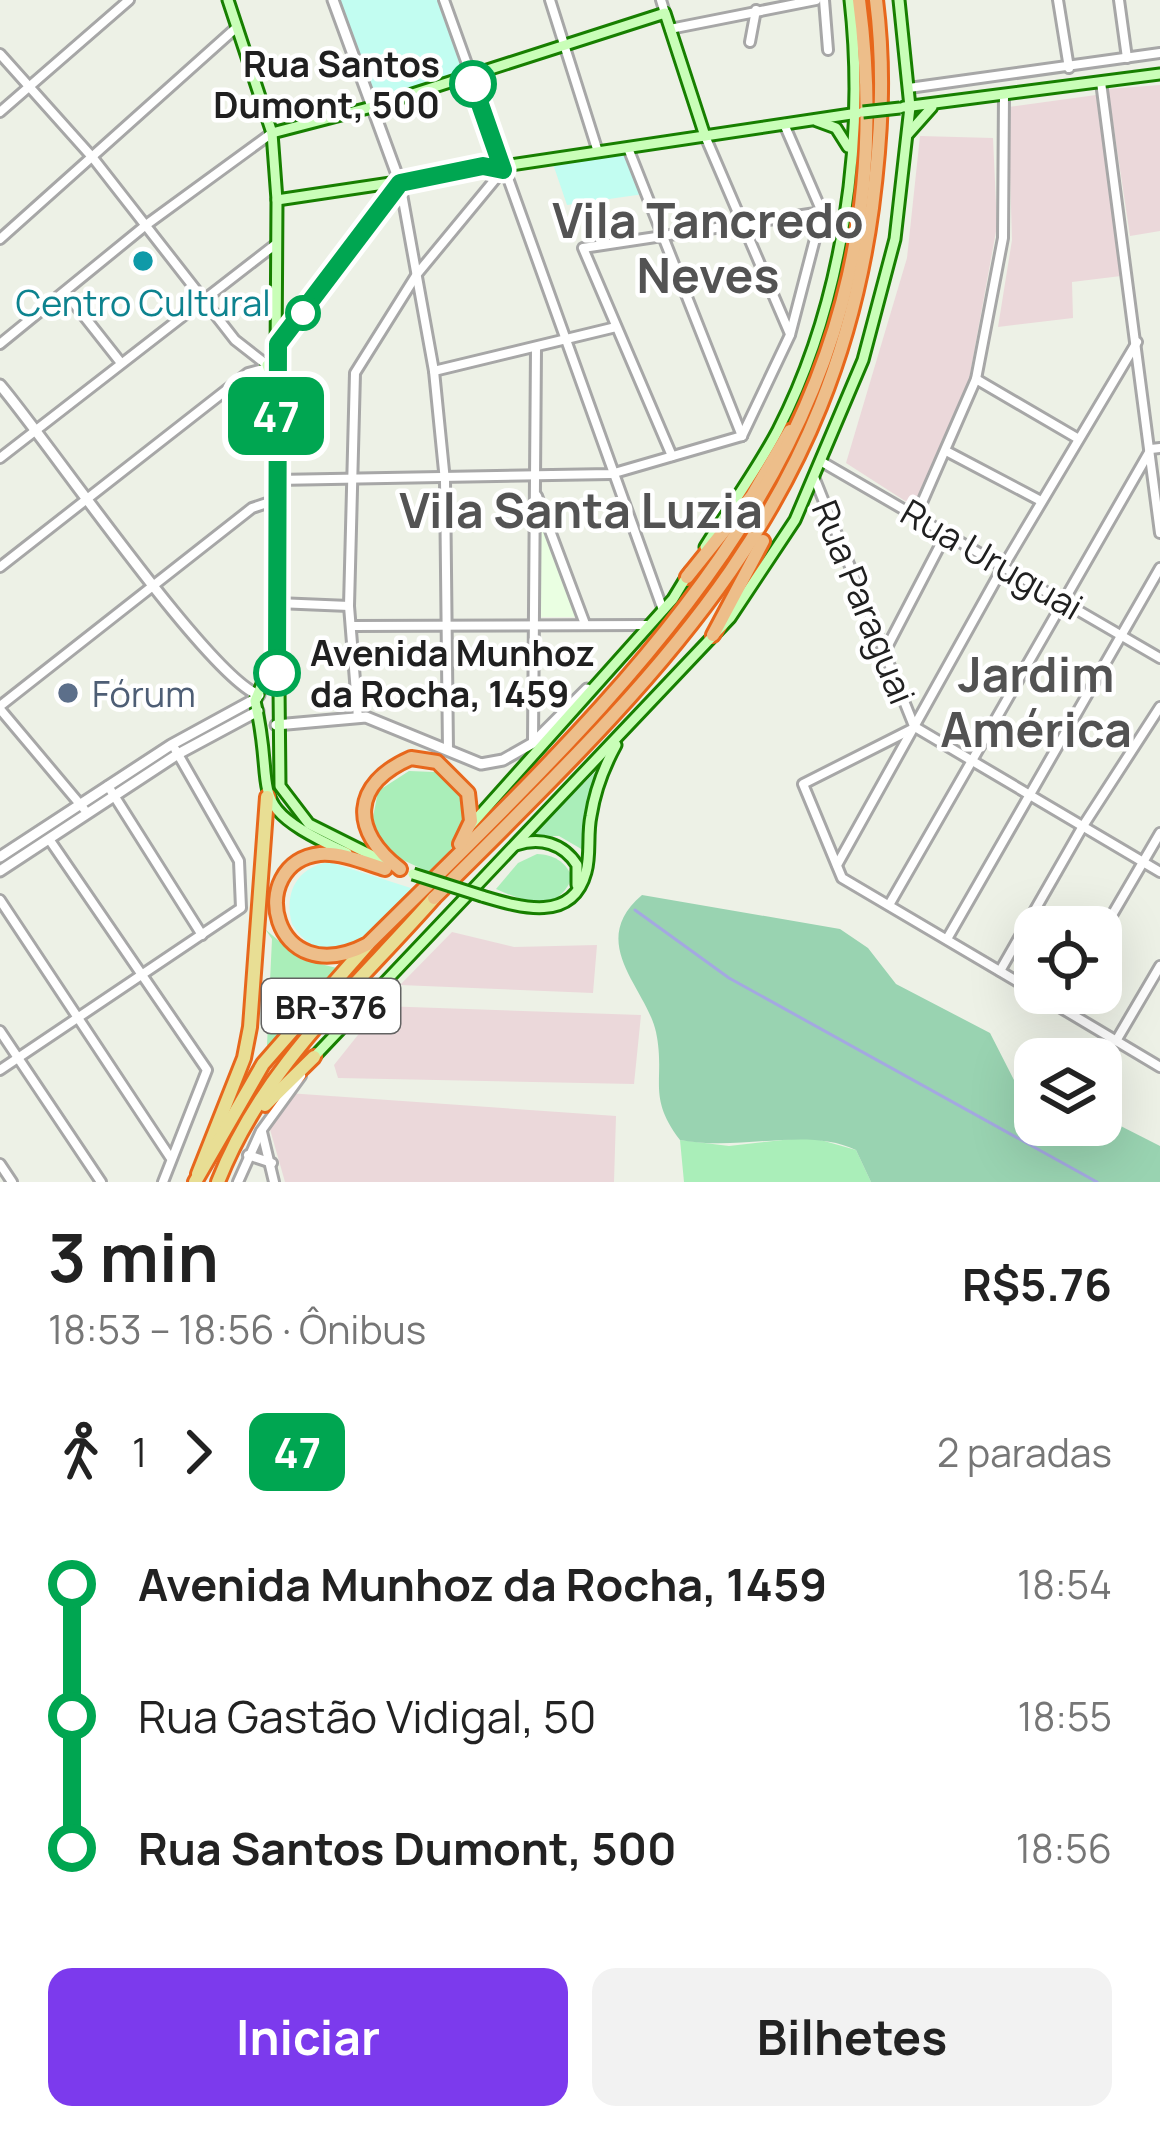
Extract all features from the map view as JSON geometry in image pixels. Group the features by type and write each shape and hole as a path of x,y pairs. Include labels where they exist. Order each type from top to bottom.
{"highway":[{"name":"BR-376","path":"196,1178 263,1064 368,944 594,712 695,597 772,482 807,404 846,290 862,196 866,82 855,0"},
{"name":"BR-376","path":"218,1182 244,1127 321,1018 687,633 752,544 811,436 843,351 866,257 884,75 876,0"},
{"path":"687,577 752,496 807,404"},
{"path":"713,635 779,513 811,436"},
{"path":"407,872 370,840 363,814 374,780 390,766 411,758 453,772 471,802 467,831 450,862"},
{"path":"196,1178 204,1146 244,1058 250,1027 267,797"},
{"path":"368,944 337,957 301,950 275,919 277,891 289,873 313,856 325,854 385,869"},
{"path":"244,1127 314,1057"}],"main road":[{"path":"227,0 272,133 278,200 278,344 271,366 280,786 298,815 407,872 482,896 538,909 553,907 575,892 587,869 597,790 628,724"},
{"path":"467,831 663,610 768,448 802,372 830,288 858,113 855,0"},
{"path":"314,1057 713,635 767,566 822,462 858,377 885,287 909,88 898,0"},
{"path":"272,133 372,107 665,13 705,136"},
{"path":"278,200 483,166 503,170 812,119 1160,74"},
{"path":"905,139 917,119 938,103"},
{"path":"812,119 842,134 849,160"},
{"path":"275,652 259,712 267,797 289,823 385,869 407,872"},
{"path":"260,696 276,706"},
{"path":"259,712 276,706"},
{"path":"506,850 535,841 561,848 577,865 575,892"}],"street":[{"path":"0,112 129,0"},
{"path":"333,0 400,183 434,371 445,481 448,750"},
{"path":"444,0 663,610"},
{"path":"550,0 598,152"},
{"path":"661,0 665,13"},
{"path":"670,29 820,0 827,50"},
{"path":"1058,0 1069,68"},
{"path":"1119,0 1126,58"},
{"path":"750,42 756,10"},
{"path":"0,238 238,26"},
{"path":"0,53 93,158 235,340 271,366"},
{"path":"909,88 1160,53"},
{"path":"1101,82 1156,448 1160,533"},
{"path":"917,514 976,379 1003,238 1004,94"},
{"path":"276,480 445,481 611,474 742,436 790,335 822,212 784,124"},
{"path":"0,344 146,225 272,133"},
{"path":"705,136 790,335"},
{"path":"628,148 742,436"},
{"path":"358,718 349,606 356,373 416,274 503,170"},
{"path":"278,344 400,183"},
{"path":"672,456 583,248 822,212"},
{"path":"0,458 200,298 276,244"},
{"path":"64,292 121,363"},
{"path":"434,371 616,327"},
{"path":"837,865 1003,566 1137,342"},
{"path":"533,743 536,348"},
{"path":"0,567 248,373 271,366"},
{"path":"976,379 1077,438"},
{"path":"0,386 155,584 241,686 260,696"},
{"path":"889,904 970,758 1156,448"},
{"path":"948,452 1041,501"},
{"name":"Rua Uruguai","path":"822,462 1160,658"},
{"name":"Rua Paraguai","path":"814,477 915,727"},
{"path":"535,490 585,624"},
{"path":"87,813 0,707 252,508 276,500"},
{"path":"885,651 946,532"},
{"path":"946,939 1026,793 1160,568"},
{"path":"275,603 349,606"},
{"path":"351,626 650,625"},
{"path":"276,725 358,718 384,722 481,764 503,760 533,743 628,650"},
{"path":"0,856 87,813 111,791 260,696"},
{"path":"1000,971 1083,826 1160,706"},
{"path":"175,749 259,712"},
{"path":"915,727 1160,872"},
{"path":"915,727 803,784 842,878 1014,980"},
{"path":"0,1070 241,908 239,861 175,749"},
{"path":"0,871 80,803 111,791"},
{"path":"111,791 202,935"},
{"path":"46,833 207,1070 164,1182"},
{"path":"1118,906 1160,833"},
{"path":"0,900 170,1157"},
{"path":"1118,1038 1160,966"},
{"path":"1071,1014 1111,1038"},
{"path":"0,1031 101,1182"},
{"path":"1122,1045 1160,1067"},
{"path":"238,1182 261,1131 314,1057"},
{"path":"261,1131 274,1182"},
{"path":"248,1155 272,1163"},
{"path":"0,1164 12,1182"}],"shaded area":[{"path":"337,0 440,0 465,71 373,103"},
{"path":"1160,85 1160,231 1130,236 1108,89"},
{"path":"1096,95 1121,276 1072,282 1073,318 998,327 1012,240 1008,107"},
{"path":"920,136 993,138 997,226 966,396 916,508 846,463 907,258"},
{"path":"627,152 644,194 567,205 553,164"},
{"path":"539,511 580,617 538,617"},
{"path":"329,862 414,889 356,942 323,949 307,941 292,924 290,902 301,876"},
{"path":"452,932 514,947 597,945 593,993 400,985"},
{"path":"381,1006 641,1015 634,1084 338,1078 334,1065"},
{"path":"259,1091 616,1116 614,1182 285,1182"}],"green space":[{"path":"601,766 583,850 559,836 532,836"},
{"path":"409,771 435,772 463,796 463,832 433,874 390,854 371,828 378,791"},
{"path":"537,854 558,860 572,877 558,897 539,902 496,889 518,863"},
{"path":"642,895 840,929 868,948 896,984 990,1033 1014,1080 1014,1146 1122,1146 1122,1127 1160,1146 1160,1182 871,1182 856,1150 837,1143 680,1140 660,1099 656,1032 619,948 626,913"},
{"path":"265,929 300,959 337,968 272,1048 267,1045 272,939"},
{"path":"810,1137 856,1150 871,1182 684,1182 680,1140 729,1146"}],"waterway":[{"path":"635,910 729,978 1097,1182"}],"bus line":[{"name":"47","path":"277,673 274,374 282,366 276,359 278,344 400,183 483,166 503,170 473,84"}],"place":[{"name":"Rua Santos Dumont, 500","path":"473,84"},
{"name":"Centro Cultural","path":"143,261"},
{"name":"Avenida Munhoz da Rocha, 1459","path":"277,673"},
{"name":"Fórum","path":"68,693"}],"district":[{"name":"Vila Tancredo Neves","path":"708,246"},
{"name":"Vila Santa Luzia","path":"581,509"},
{"name":"Jardim América","path":"1036,700"}]}
